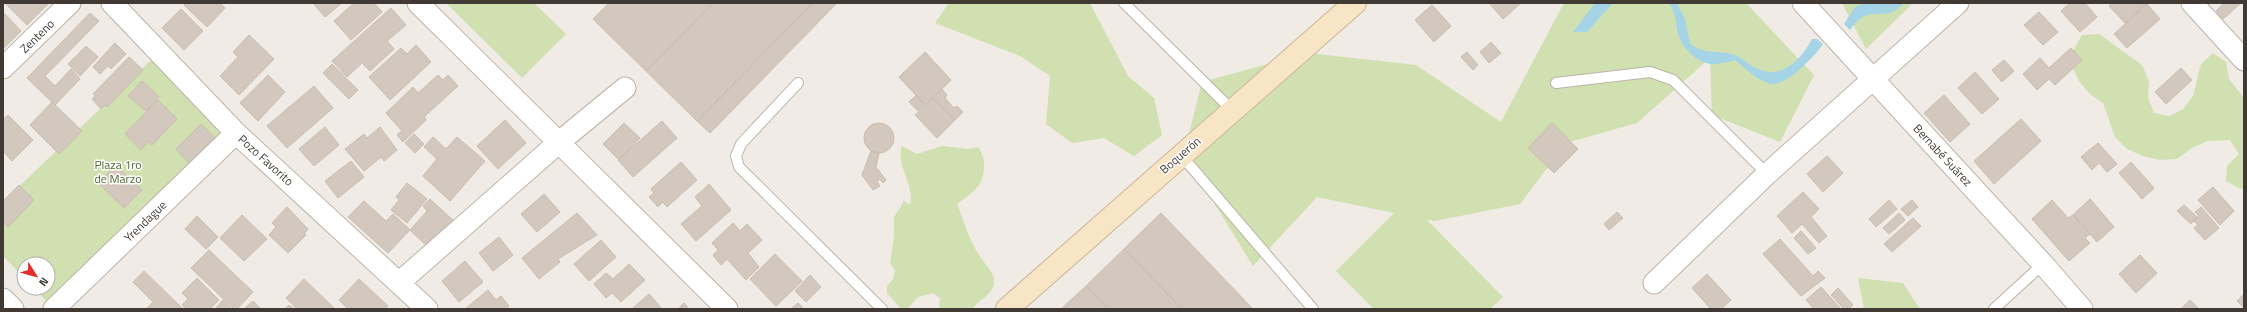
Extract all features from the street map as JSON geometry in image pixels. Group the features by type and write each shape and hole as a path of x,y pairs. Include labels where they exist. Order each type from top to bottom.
{"street":[{"name":"Zenteno","path":"3,68 70,3"},
{"name":"Pozo Favorito","path":"112,3 236,133 410,299"},
{"path":"418,3 727,309"},
{"name":"Boquerón","path":"1012,307 1181,155 1355,3"},
{"name":"Bernabé Suárez","path":"1803,3 2043,264 2082,309"},
{"path":"1654,284 1767,174 1874,80 1958,3"},
{"path":"2192,3 2244,60"},
{"path":"410,299 558,143 625,88"},
{"name":"Yrendague","path":"54,309 236,133"},
{"path":"3,299 13,309"}],"lane":[{"path":"1124,3 1232,110"},
{"path":"1556,84 1650,72 1673,80 1767,174"},
{"path":"798,83 741,144 736,156 739,167 882,309"},
{"path":"1181,155 1313,309"},
{"path":"1994,309 2043,264"}],"green space":[{"path":"446,3 534,3 566,34 522,78"},
{"path":"949,3 1090,3 1128,76 1154,98 1162,135 1134,156 1104,138 1072,143 1046,124 1050,76 1020,56 935,23"},
{"path":"1564,3 1746,3 1814,75 1780,142 1712,115 1710,58 1637,123 1566,143 1520,204 1435,221 1427,220 1503,297 1490,309 1374,309 1336,271 1394,213 1317,197 1253,266 1184,154 1202,82 1308,53 1416,65 1501,122"},
{"path":"1842,3 1913,3 1866,49"},
{"path":"2099,34 2142,65 2149,81 2148,98 2154,113 2169,116 2183,109 2193,96 2201,64 2213,53 2226,62 2229,79 2244,98 2244,188 2241,189 2226,181 2227,166 2239,154 2230,140 2207,141 2192,148 2177,159 2160,160 2143,156 2127,149 2115,137 2103,103 2090,94 2079,81 2071,64 2074,49 2082,35"},
{"name":"Plaza 1ro de Marzo","path":"154,57 232,139 54,309 42,296 56,296 56,256 16,256 16,270 3,256 3,202"},
{"path":"902,146 917,154 942,146 969,149 978,147 981,151 984,161 984,171 981,181 974,190 957,204 972,243 991,272 994,280 994,284 990,292 973,309 939,309 940,298 933,293 918,297 907,309 901,309 887,293 887,286 893,279 895,271 890,263 894,236 894,217 903,203 903,200 910,205 911,197 901,160"},
{"path":"1858,278 1903,283 1920,309 1864,309"}],"water":[{"path":"1595,3 1613,3 1587,32 1573,32"},
{"path":"1669,3 1677,3 1685,19 1690,44 1702,50 1737,56 1753,67 1765,71 1774,72 1789,66 1802,54 1812,39 1817,39 1823,44 1808,62 1786,80 1772,84 1767,83 1752,74 1735,60 1719,64 1710,64 1701,61 1692,55 1680,39 1674,13"},
{"path":"1864,3 1904,3 1897,10 1890,13 1864,16 1857,21 1850,30 1844,24 1855,7"}],"building":[{"path":"5,3 49,3 27,25"},
{"path":"187,3 220,3 225,8 207,27 184,5"},
{"path":"313,3 342,3 325,17"},
{"path":"354,3 374,3 382,12 351,40 334,21"},
{"path":"609,3 713,3 646,71 593,19"},
{"path":"713,3 813,3 697,121 646,71"},
{"path":"813,3 837,3 710,133 697,121"},
{"path":"1489,3 1521,3 1503,19"},
{"path":"2070,3 2085,3 2097,17 2080,32 2061,11"},
{"path":"2112,3 2147,3 2125,23 2109,6"},
{"path":"2224,3 2241,3 2223,19 2216,11"},
{"path":"2147,4 2160,19 2127,48 2114,34"},
{"path":"1432,5 1451,26 1434,42 1415,20"},
{"path":"391,8 406,25 387,41 394,49 370,71 362,63 347,77 332,61"},
{"path":"181,9 203,31 184,50 162,28"},
{"path":"3,12 21,31 4,48 3,46"},
{"path":"2039,12 2058,32 2043,45 2024,25"},
{"path":"90,13 99,21 45,76 55,86 71,69 80,79 55,105 27,78"},
{"path":"249,35 274,59 239,95 220,76 238,57 233,52"},
{"path":"1491,42 1501,53 1489,63 1480,52"},
{"path":"115,43 126,54 111,69 108,66 100,74 93,67"},
{"path":"416,45 431,62 390,100 369,77 401,48 407,54"},
{"path":"86,46 98,57 80,76 68,64"},
{"path":"2071,48 2082,60 2055,85 2049,79 2037,90 2023,74 2040,58 2049,68"},
{"path":"925,52 951,80 925,105 899,77"},
{"path":"1467,52 1478,65 1473,70 1461,57"},
{"path":"129,57 143,70 107,107 105,105 101,109 92,99 95,96 93,94"},
{"path":"2004,60 2014,71 2002,82 1992,70"},
{"path":"332,64 358,90 349,99 323,73"},
{"path":"2181,68 2192,80 2166,104 2155,92"},
{"path":"1975,72 1999,99 1982,114 1958,88"},
{"path":"268,75 285,92 258,121 240,103"},
{"path":"438,75 443,80 448,75 458,86 424,117 426,120 403,142 397,135 402,131 386,113 413,87 418,93"},
{"path":"142,81 159,97 146,111 128,96"},
{"path":"314,86 333,108 287,148 267,126"},
{"path":"942,89 947,95 945,98 954,108 957,106 963,112 955,120 933,98"},
{"path":"916,95 925,105 933,98 955,120 937,138 915,115 919,112 909,102"},
{"path":"1944,95 1970,124 1950,142 1924,113"},
{"path":"158,100 177,119 152,145 149,141 141,150 125,134"},
{"path":"52,102 82,131 59,154 30,125"},
{"path":"8,115 33,140 12,161 3,151 3,120"},
{"path":"2021,119 2041,141 1994,184 1974,161"},
{"path":"505,120 526,143 498,169 477,146"},
{"path":"662,121 677,138 633,177 618,160"},
{"path":"624,123 640,138 619,160 603,144"},
{"path":"879,123 890,127 894,138 890,149 879,153 868,149 864,138 868,127"},
{"path":"1552,123 1578,149 1554,173 1528,148"},
{"path":"201,124 218,141 193,167 176,149"},
{"path":"325,127 339,145 314,166 299,149"},
{"path":"380,127 397,150 384,161 381,157 364,171 345,149 364,134 367,138"},
{"path":"414,134 424,144 415,153 405,143"},
{"path":"433,137 446,149 457,137 485,161 450,201 423,176 437,159 424,147"},
{"path":"2098,143 2117,164 2107,172 2099,163 2092,170 2081,157"},
{"path":"871,151 879,153 876,167 886,180 883,183 880,179 877,182 880,186 873,190 862,175"},
{"path":"1827,156 1843,173 1823,192 1807,174"},
{"path":"351,161 364,177 338,198 325,181"},
{"path":"681,162 697,180 667,207 663,202 658,207 649,197 654,193 651,189"},
{"path":"2131,162 2154,188 2142,199 2119,173"},
{"path":"116,165 142,190 124,208 98,183"},
{"path":"407,183 427,199 407,223 391,210 399,200 396,197"},
{"path":"709,184 731,210 696,241 681,224 702,206 695,197"},
{"path":"19,185 34,200 8,227 3,222 3,201"},
{"path":"2213,187 2234,211 2220,225 2198,200"},
{"path":"1803,192 1819,209 1811,217 1827,236 1819,243 1802,224 1792,233 1777,216"},
{"path":"544,194 560,212 537,232 521,214"},
{"path":"430,199 455,222 430,249 410,230 427,211 423,206"},
{"path":"2090,199 2114,227 2097,242 2073,215"},
{"path":"1889,200 1897,209 1876,227 1869,219"},
{"path":"1912,200 1918,207 1908,216 1901,209"},
{"path":"2052,200 2068,218 2073,215 2090,234 2085,238 2090,243 2069,261 2032,219"},
{"path":"364,201 386,221 393,214 410,230 388,253 348,217"},
{"path":"2184,205 2197,217 2191,224 2177,211"},
{"path":"287,207 308,229 304,234 306,235 288,253 269,235 276,227 272,223"},
{"path":"2201,207 2219,228 2205,240 2194,228 2198,225 2194,221 2199,216 2195,212"},
{"path":"1617,212 1623,218 1609,230 1604,224"},
{"path":"577,213 597,235 558,259 560,262 539,279 522,258"},
{"path":"1161,213 1253,309 1182,309 1124,249"},
{"path":"1899,213 1905,220 1889,234 1883,228"},
{"path":"242,215 267,239 244,261 220,238"},
{"path":"197,216 218,237 206,249 185,229"},
{"path":"1913,218 1921,226 1892,252 1884,244"},
{"path":"733,223 740,231 747,224 762,240 748,253 759,267 746,280 727,259 721,265 713,255 718,250 712,243"},
{"path":"1801,231 1816,248 1808,254 1794,238"},
{"path":"499,237 513,255 493,271 479,253"},
{"path":"1780,239 1813,276 1818,271 1825,278 1801,296 1763,254"},
{"path":"601,240 616,257 589,281 574,264"},
{"path":"1124,249 1182,309 1108,309 1086,286"},
{"path":"209,250 253,292 237,309 234,309 191,268"},
{"path":"775,254 802,281 776,306 750,279"},
{"path":"2140,255 2157,273 2136,293 2119,274"},
{"path":"465,261 483,282 459,302 442,281"},
{"path":"629,264 645,280 621,302 612,293 606,298 594,284 606,273 613,279"},
{"path":"144,271 182,308 181,309 146,309 153,302 133,282"},
{"path":"1707,274 1731,300 1721,309 1711,309 1692,288"},
{"path":"810,275 821,287 806,302 795,291"},
{"path":"197,278 219,300 210,309 186,309 182,305 188,299 182,293"},
{"path":"304,279 335,309 297,309 286,298"},
{"path":"359,279 388,306 385,309 348,309 339,300"},
{"path":"1086,286 1108,309 1061,309"},
{"path":"1821,287 1841,309 1814,309 1806,300"},
{"path":"1838,288 1853,305 1849,309 1844,309 1831,295"},
{"path":"488,290 496,300 501,296 509,306 505,309 465,309"},
{"path":"649,294 662,309 632,309"},
{"path":"2244,294 2244,308 2237,301"},
{"path":"223,300 232,309 215,309"},
{"path":"2190,300 2199,309 2181,309"},
{"path":"253,301 261,309 244,309"},
{"path":"684,303 689,309 678,309"},
{"path":"798,303 804,309 791,309"},
{"path":"289,305 294,309 285,309"}]}
